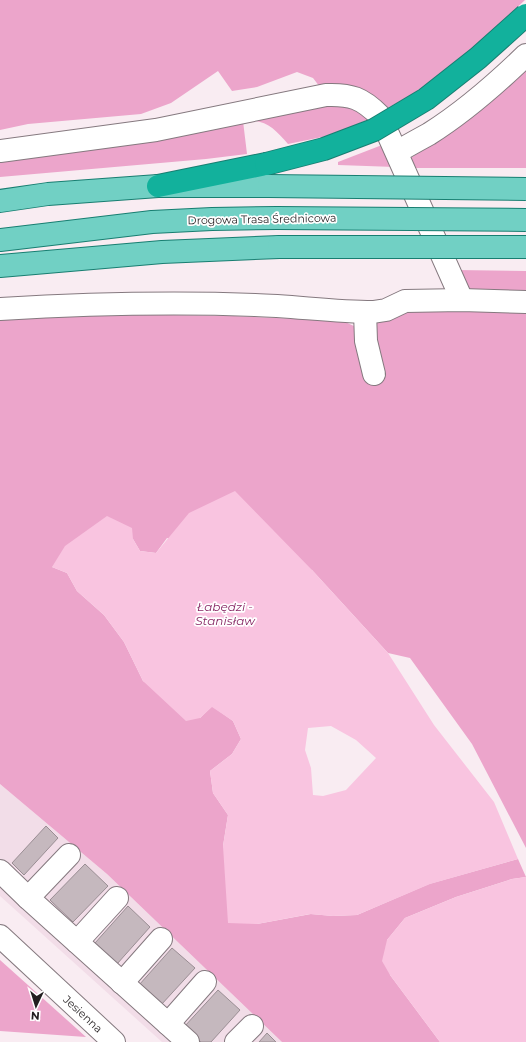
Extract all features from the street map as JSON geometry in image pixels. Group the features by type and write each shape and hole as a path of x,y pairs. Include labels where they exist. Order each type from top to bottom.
{"highway":[{"path":"158,186 266,164 324,149 374,130 426,99 478,58 526,14"}],"main road":[{"path":"0,201 48,194 158,186 526,189"},
{"name":"Drogowa Trasa Średnicowa","path":"0,240 152,222 212,218 526,220"},
{"path":"0,266 162,252 279,247 526,247"}],"street":[{"path":"396,152 429,134 464,109 498,81 526,55"},
{"path":"0,151 99,130 156,130 229,106 326,95 343,87 353,97 369,105 380,116 462,300"},
{"path":"0,309 69,305 151,303 256,305 364,312 386,310 406,301 462,300 526,302"},
{"path":"364,312 366,342 374,374"},
{"path":"28,898 69,855"},
{"path":"0,871 188,1042"},
{"path":"77,942 117,898"},
{"name":"Jesienna","path":"0,936 114,1042"},
{"path":"122,983 161,939"},
{"path":"168,1024 205,982"},
{"path":"236,1042 252,1026"}],"shaded area":[{"path":"0,0 525,0 482,40 431,82 382,111 323,91 313,78 297,72 257,87 232,91 218,71 171,103 141,114 28,124 0,130"},
{"path":"526,64 526,168 414,168 411,158 497,92"},
{"path":"344,104 358,109 369,119 332,135 288,144 274,129 269,126 257,121 243,121 247,154 0,177 0,156"},
{"path":"382,145 395,167 338,165 338,162"},
{"path":"456,270 526,271 526,298 463,291"},
{"path":"411,305 526,308 526,848 472,744 410,658 388,653 312,570 167,538 156,553 140,551 133,539 52,567 67,573 77,591 104,615 124,642 143,681 200,718 212,706 233,721 241,739 232,754 210,771 213,793 228,815 223,846 257,924 311,914 333,916 357,915 429,884 518,859 526,877 512,879 456,897 405,918 387,940 390,975 440,1042 282,1042 107,874 0,784 0,317 41,313 234,316 343,321 356,327"},
{"path":"0,784 107,874 282,1042 162,1042 0,896"},
{"path":"0,960 86,1037 0,1031"}],"water":[{"name":"Łabędzi - Stanisław","path":"235,491 312,570 388,653 434,725 494,802 518,859 430,884 357,915 333,916 310,914 257,924 228,923 223,846 228,815 213,793 210,771 232,754 241,739 233,721 212,707 200,718 186,721 143,681 124,642 104,615 77,591 67,573 52,567 65,546 107,516 132,528 133,539 140,551 156,553 189,513","holes":["331,726 356,740 376,758 346,790 323,796 313,795 311,768 305,750 308,728"]},
{"path":"526,877 526,1042 440,1042 390,975 382,961 387,940 405,918 456,897 512,879"}],"building":[{"path":"46,826 58,838 24,875 12,863"},
{"path":"85,864 108,886 73,922 50,900"},
{"path":"128,906 150,927 117,964 95,943"},
{"path":"172,948 195,968 161,1005 139,985"},
{"path":"218,990 240,1010 211,1042 201,1042 184,1027"},
{"path":"267,1033 276,1042 259,1042"}]}
